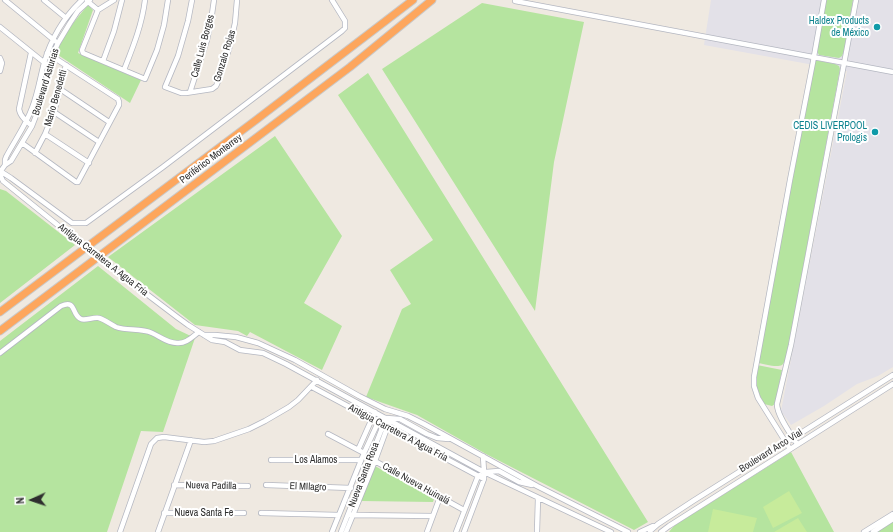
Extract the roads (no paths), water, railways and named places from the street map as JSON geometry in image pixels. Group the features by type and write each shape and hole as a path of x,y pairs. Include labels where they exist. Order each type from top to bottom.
{"highway":[{"name":"Periférico Monterrey","path":"0,312 413,0"},
{"name":"Periférico Monterrey","path":"0,331 350,67 432,0"}],"street":[{"path":"5,0 58,43"},
{"path":"44,0 66,18"},
{"path":"86,0 98,10"},
{"name":"Boulevard Asturias","path":"5,164 11,161 22,143 32,126 39,108 49,66 53,40 66,18 86,0"},
{"name":"Boulevard Asturias","path":"0,172 5,164 6,157 27,122 35,100 44,63 86,0"},
{"path":"114,0 98,10 82,50 83,53 145,79 157,50 164,25 168,0"},
{"path":"103,61 114,31 122,0"},
{"path":"124,70 139,29 145,0"},
{"name":"Gonzalo Rojas","path":"192,0 188,21 178,56 165,87 181,93 212,89 217,84 229,48 238,0"},
{"name":"Calle Luis Borges","path":"190,92 211,21 214,0"},
{"path":"0,172 11,178 72,223 86,223 342,31 345,28 345,21 332,0"},
{"path":"790,449 758,398 754,386 754,377 824,0"},
{"path":"797,444 778,411 777,404 791,345 856,0"},
{"path":"515,1 893,72"},
{"path":"0,27 49,66"},
{"path":"31,53 19,108 27,122 32,126"},
{"path":"22,143 78,182 119,105 118,99 50,54"},
{"path":"0,71 1,61"},
{"name":"Mario Benedetti","path":"35,153 54,112 66,65"},
{"path":"60,89 109,122"},
{"path":"54,112 99,142"},
{"path":"45,134 89,163"},
{"name":"Antigua Carretera A Agua Fría","path":"0,176 2,181 107,264 177,317 212,340 224,342 240,350 262,353 317,380 484,472"},
{"path":"0,353 65,304 72,306 80,319 102,319 116,327 152,333 164,340 177,344 187,341 199,332"},
{"name":"Antigua Carretera A Agua Fría","path":"204,335 227,336 258,343 295,360 363,399 385,409 408,416 424,424 537,486"},
{"name":"Boulevard Arco Vial","path":"649,532 658,524 785,442 893,375"},
{"path":"120,532 151,444 157,438 208,442 249,429 265,421 298,400 317,380"},
{"name":"Boulevard Arco Vial","path":"661,532 893,384"},
{"name":"Antigua Carretera A Agua Fría","path":"312,387 484,479"},
{"path":"358,450 375,412"},
{"path":"332,532 361,460 378,423 386,418 400,419 426,434 437,438 451,439"},
{"name":"Nueva Santa Rosa","path":"346,532 385,426 386,418"},
{"path":"328,434 364,453"},
{"path":"158,532 191,440"},
{"path":"464,532 484,479 483,456"},
{"name":"Los Alamos","path":"271,460 361,460"},
{"name":"Calle Nueva Huinalá","path":"372,460 471,513"},
{"path":"456,532 463,510 478,476 484,472 499,471 519,482 537,486 628,532"},
{"path":"484,472 611,532"},
{"name":"Nueva Padilla","path":"174,485 248,486"},
{"name":"El MIlagro","path":"266,485 351,488"},
{"path":"427,532 440,497"},
{"path":"537,532 538,498"},
{"name":"Nueva Santa Fe","path":"164,513 244,513"},
{"path":"261,513 339,515"},
{"path":"864,532 893,514"},
{"path":"351,515 433,516"},
{"name":"Nueva Santa Rosa","path":"341,532 351,515"},
{"path":"873,532 893,519"},
{"path":"640,532 658,524"},
{"path":"649,532 654,530 661,532"}],"place":[{"name":"Haldex Products de México","path":"877,27"},
{"name":"CEDIS LIVERPOOL Prologis","path":"875,132"}]}
